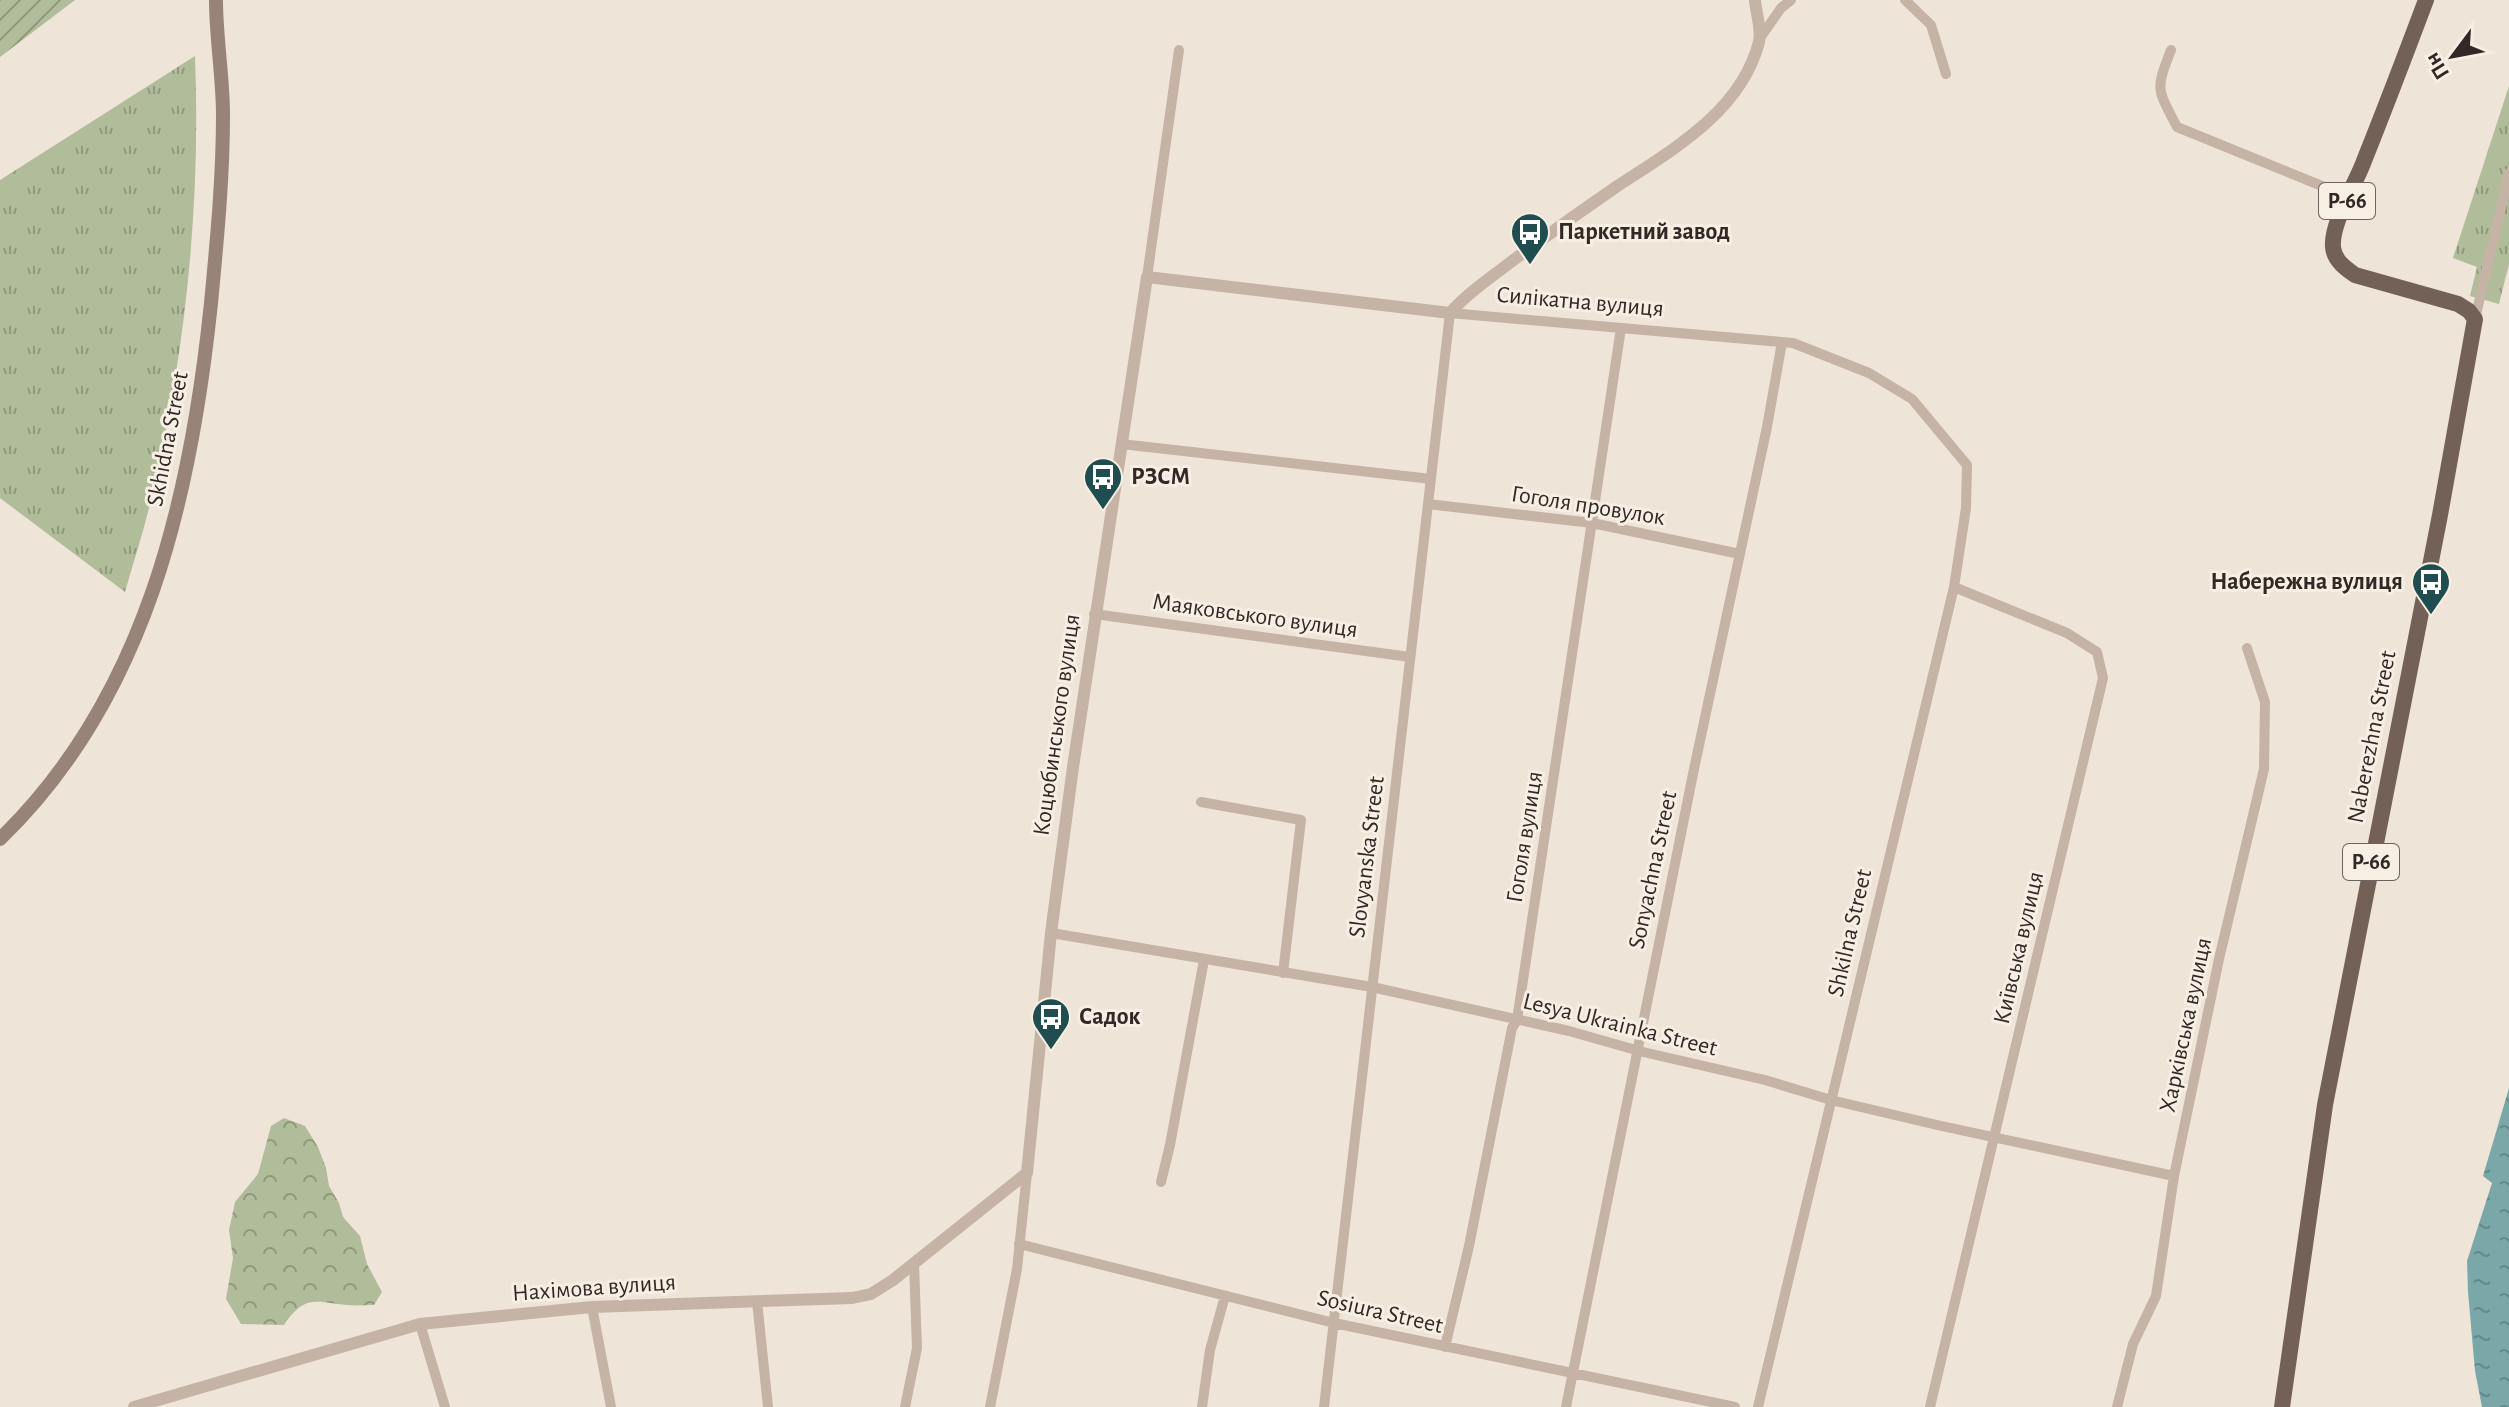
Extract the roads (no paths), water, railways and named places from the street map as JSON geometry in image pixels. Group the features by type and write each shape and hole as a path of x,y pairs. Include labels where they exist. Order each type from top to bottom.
{"main road":[{"name":"Skhidna Street","path":"0,839 50,783 108,698 150,601 178,506 204,367 221,202 223,113 216,0"},
{"name":"Р-66","path":"2426,0 2349,197 2333,244 2334,253 2342,266 2355,275 2458,304 2475,319"},
{"name":"Naberezhna Street","path":"2286,1404 2303,1247 2325,1105 2475,319"}],"street":[{"path":"1755,0 1760,38"},
{"path":"1450,313 1464,298 1534,244 1701,128 1723,108 1752,64 1760,38 1781,8 1791,0"},
{"path":"1905,0 1931,25 1946,74"},
{"name":"Коцюбинського вулиця","path":"990,1407 1019,1244 1051,933 1094,614 1179,50"},
{"path":"2171,50 2159,82 2161,95 2177,127 2349,197"},
{"name":"Naberezhna Street","path":"2475,319 2509,173"},
{"name":"Силікатна вулиця","path":"1147,277 1450,313 1793,343 1869,373 1912,399 1967,465"},
{"name":"Slovyanska Street","path":"1324,1407 1450,313"},
{"name":"Гоголя вулиця","path":"1445,1347 1469,1246 1512,1028 1517,1020 1621,328"},
{"name":"Sonyachna Street","path":"1566,1407 1782,342"},
{"path":"1121,444 1431,479"},
{"name":"Shkilna Street","path":"1758,1407 1954,587 1966,508 1967,465"},
{"name":"Гоголя провулок","path":"1428,504 1592,523 1740,554"},
{"name":"Київська вулиця","path":"1930,1407 2103,678 2097,652 2067,633 1954,587"},
{"name":"Маяковського вулиця","path":"1094,614 1410,657"},
{"name":"Харківська вулиця","path":"2117,1407 2133,1344 2156,1296 2174,1176 2219,959 2264,769 2265,702 2247,648"},
{"path":"1201,802 1301,820 1283,973"},
{"name":"Lesya Ukrainka Street","path":"1051,933 1372,987 1765,1080 1831,1100 2174,1176"},
{"path":"1161,1182 1204,960"},
{"name":"Нахімова вулиця","path":"134,1407 420,1324 592,1307 852,1298 871,1294 914,1264 1027,1173"},
{"name":"Sosiura Street","path":"1019,1244 1334,1323 1735,1407"},
{"path":"905,1407 917,1348 914,1264"},
{"path":"1202,1407 1210,1350 1225,1296"},
{"path":"757,1301 768,1407"},
{"path":"592,1307 611,1407"},
{"path":"420,1324 445,1407"}],"water":[{"path":"2509,1088 2509,1407 2482,1407 2475,1371 2467,1261 2492,1183 2483,1176"}],"place":[{"name":"Паркетний завод","path":"1530,266"},
{"name":"РЗСМ","path":"1103,511"},
{"name":"Набережна вулиця","path":"2431,616"},
{"name":"Садок","path":"1051,1051"}]}
